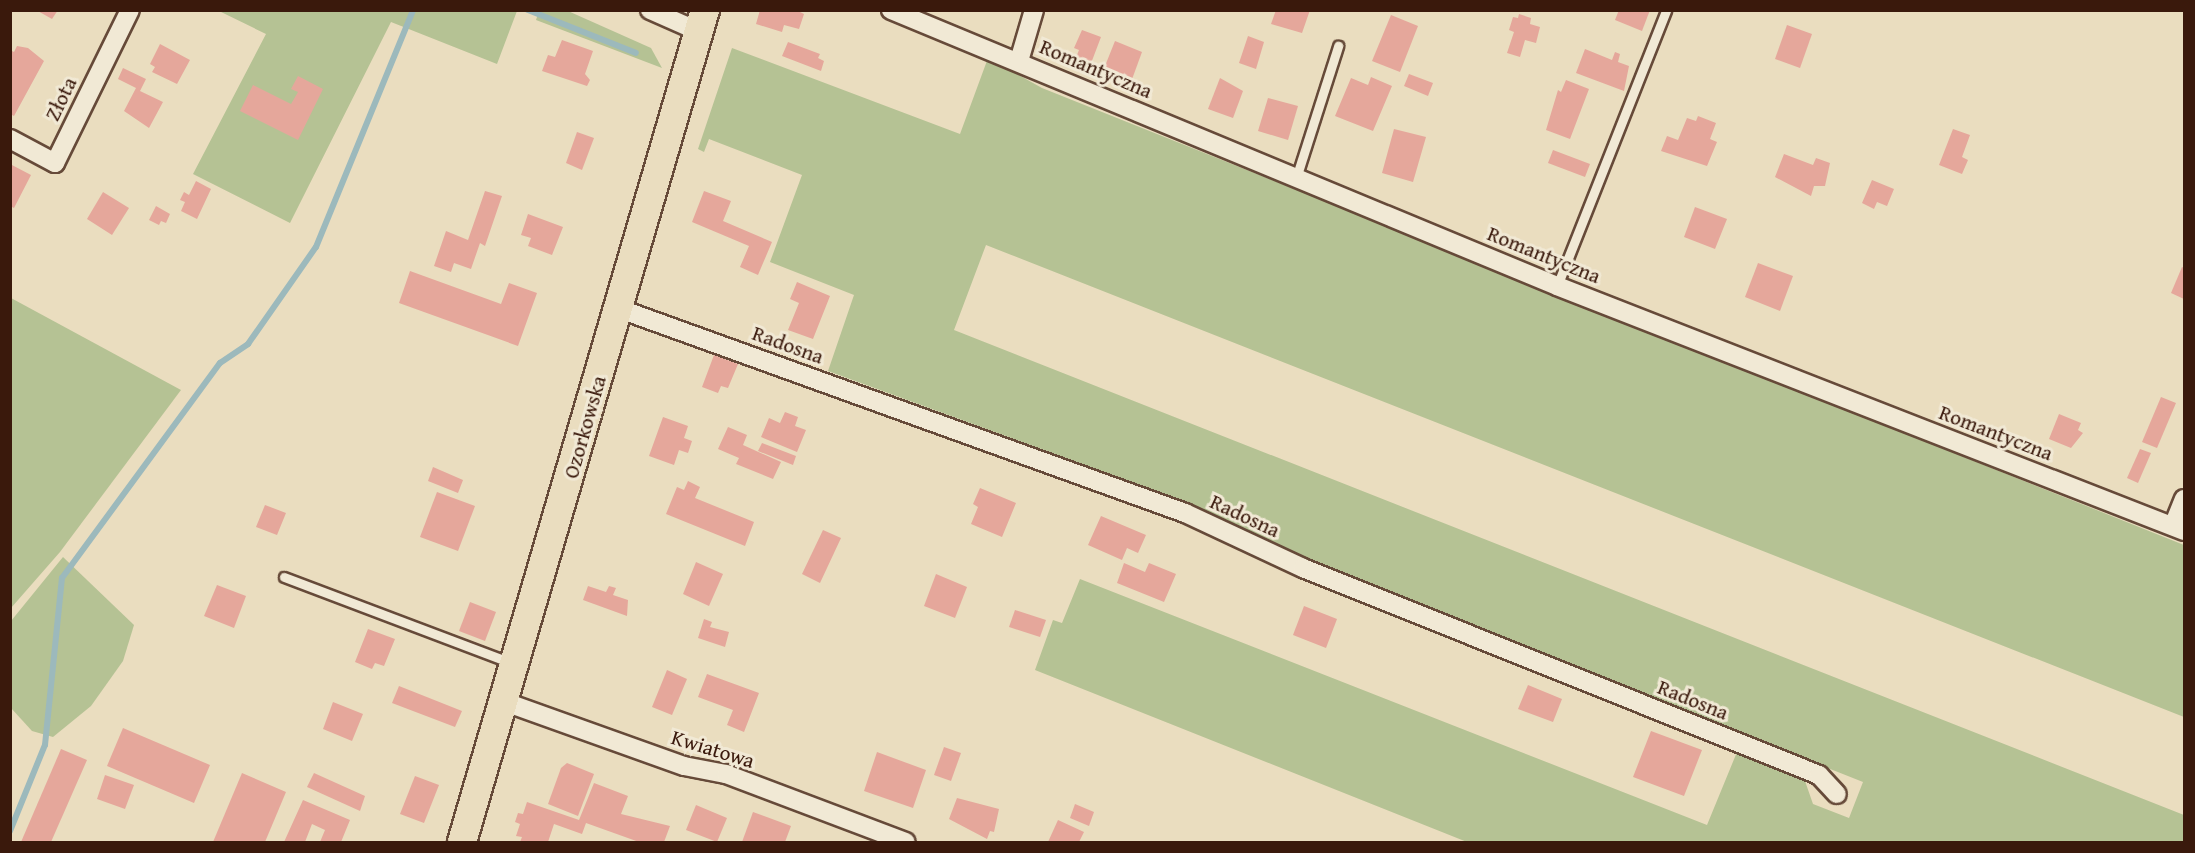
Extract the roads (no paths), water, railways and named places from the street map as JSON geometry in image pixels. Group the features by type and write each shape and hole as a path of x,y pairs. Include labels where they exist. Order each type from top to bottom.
{"main road":[{"name":"Ozorkowska","path":"462,843 620,309 702,21"}],"street":[{"name":"Złota","path":"10,139 55,163 130,10"},
{"path":"650,10 702,21"},
{"name":"Romantyczna","path":"891,10 1019,61 1557,286 2179,529"},
{"path":"1019,61 1034,10"},
{"name":"Radosna","path":"620,309 1185,513 1303,568 1819,775 1837,794"},
{"path":"2179,529 2184,499"},
{"name":"Kwiatowa","path":"505,702 684,766 726,774 906,843"}],"lane":[{"path":"1557,286 1666,10"},
{"path":"1296,178 1338,46"},
{"path":"284,577 516,665"}],"waterway":[{"path":"10,831 45,745 62,578 220,363 248,344 316,247 413,10"},
{"path":"528,10 636,53"}]}
